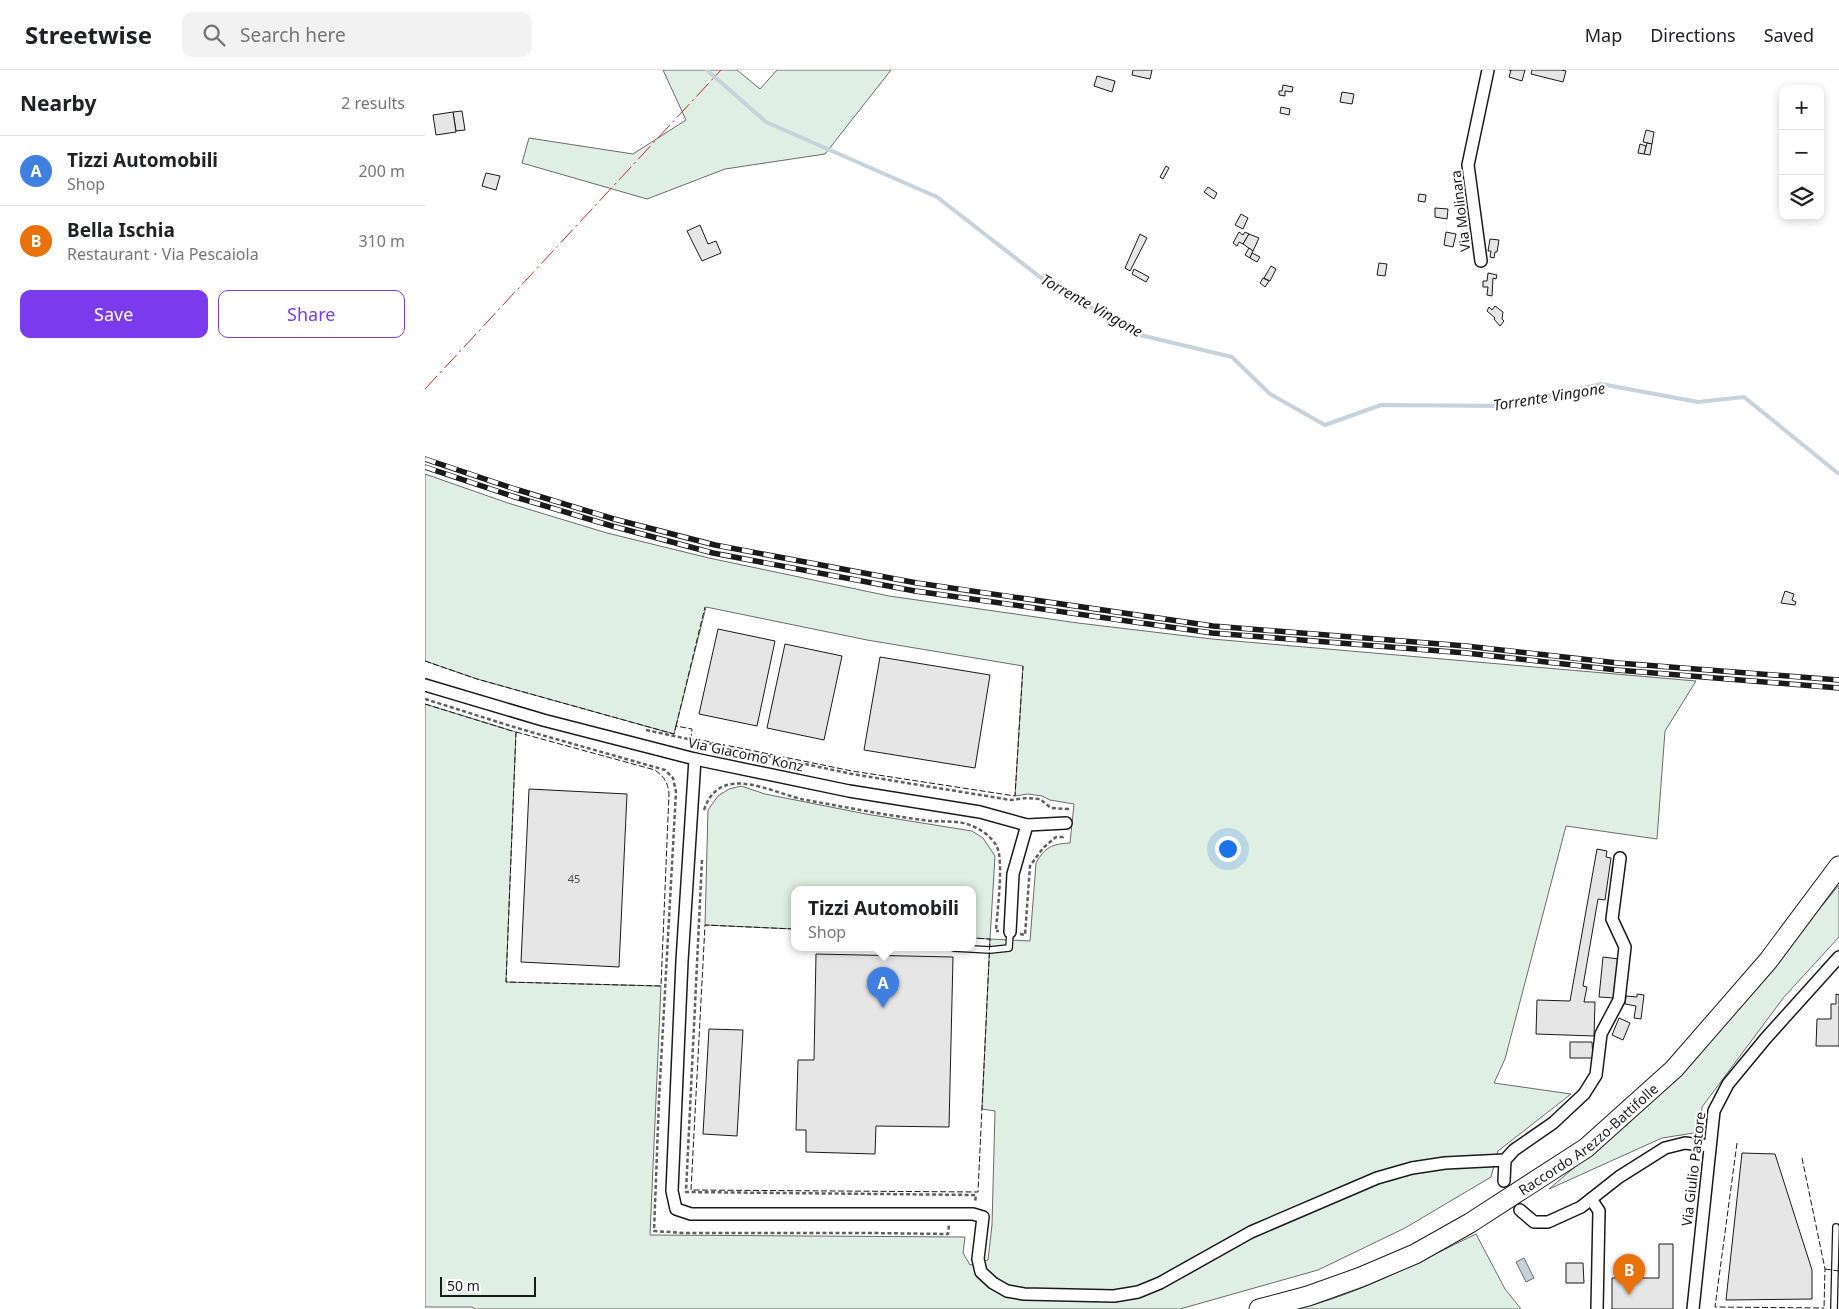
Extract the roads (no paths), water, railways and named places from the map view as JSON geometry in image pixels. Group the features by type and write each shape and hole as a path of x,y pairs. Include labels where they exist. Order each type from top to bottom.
{"main road":[{"name":"Raccordo Arezzo-Battifolle","path":"1259,1309 1309,1296 1361,1278 1415,1254 1470,1224 1585,1148 1674,1069 1768,961 1839,866"}],"street":[{"name":"Via Molinara","path":"1481,260 1468,165 1489,70"},
{"name":"Via Giacomo Konz","path":"425,685 543,720 695,759 849,791 980,812 1027,824 1066,823"},
{"path":"695,759 682,961 672,1191 675,1209 691,1214 973,1214 983,1216 978,1259 981,1272 993,1283 1007,1291 1024,1294 1114,1296 1138,1292 1160,1283 1251,1232 1377,1178 1412,1168 1445,1163 1505,1160"},
{"path":"1010,932 1013,874 1027,824"},
{"path":"1504,1181 1505,1160 1514,1150 1553,1123 1584,1094 1595,1075 1601,1034 1619,1000 1625,947 1612,919 1620,858"},
{"name":"Via Giulio Pastore","path":"1693,1309 1714,1111 1728,1084 1766,1038 1839,957"},
{"path":"1520,1210 1534,1222 1548,1222 1581,1207 1619,1177 1665,1148 1685,1143 1709,1146"},
{"path":"1591,1199 1599,1211 1597,1309"}],"lane":[{"path":"976,949 1009,948 1010,932"},
{"path":"1836,1227 1836,1307"}],"waterway":[{"name":"Torrente Vingone","path":"707,70 766,122 937,197 1040,277 1136,334 1232,357 1270,394 1325,425 1381,405 1505,406 1601,384 1698,402 1744,397 1839,474"}],"railway":[{"path":"425,459 614,519 715,545 917,583 1213,626 1466,646 1618,663 1839,680"},
{"path":"425,467 612,526 713,553 915,591 1212,633 1466,653 1617,670 1839,688"}],"place":[{"name":"Tizzi Automobili","path":"883,1008"},
{"name":"Bella Ischia","path":"1629,1295"}]}
